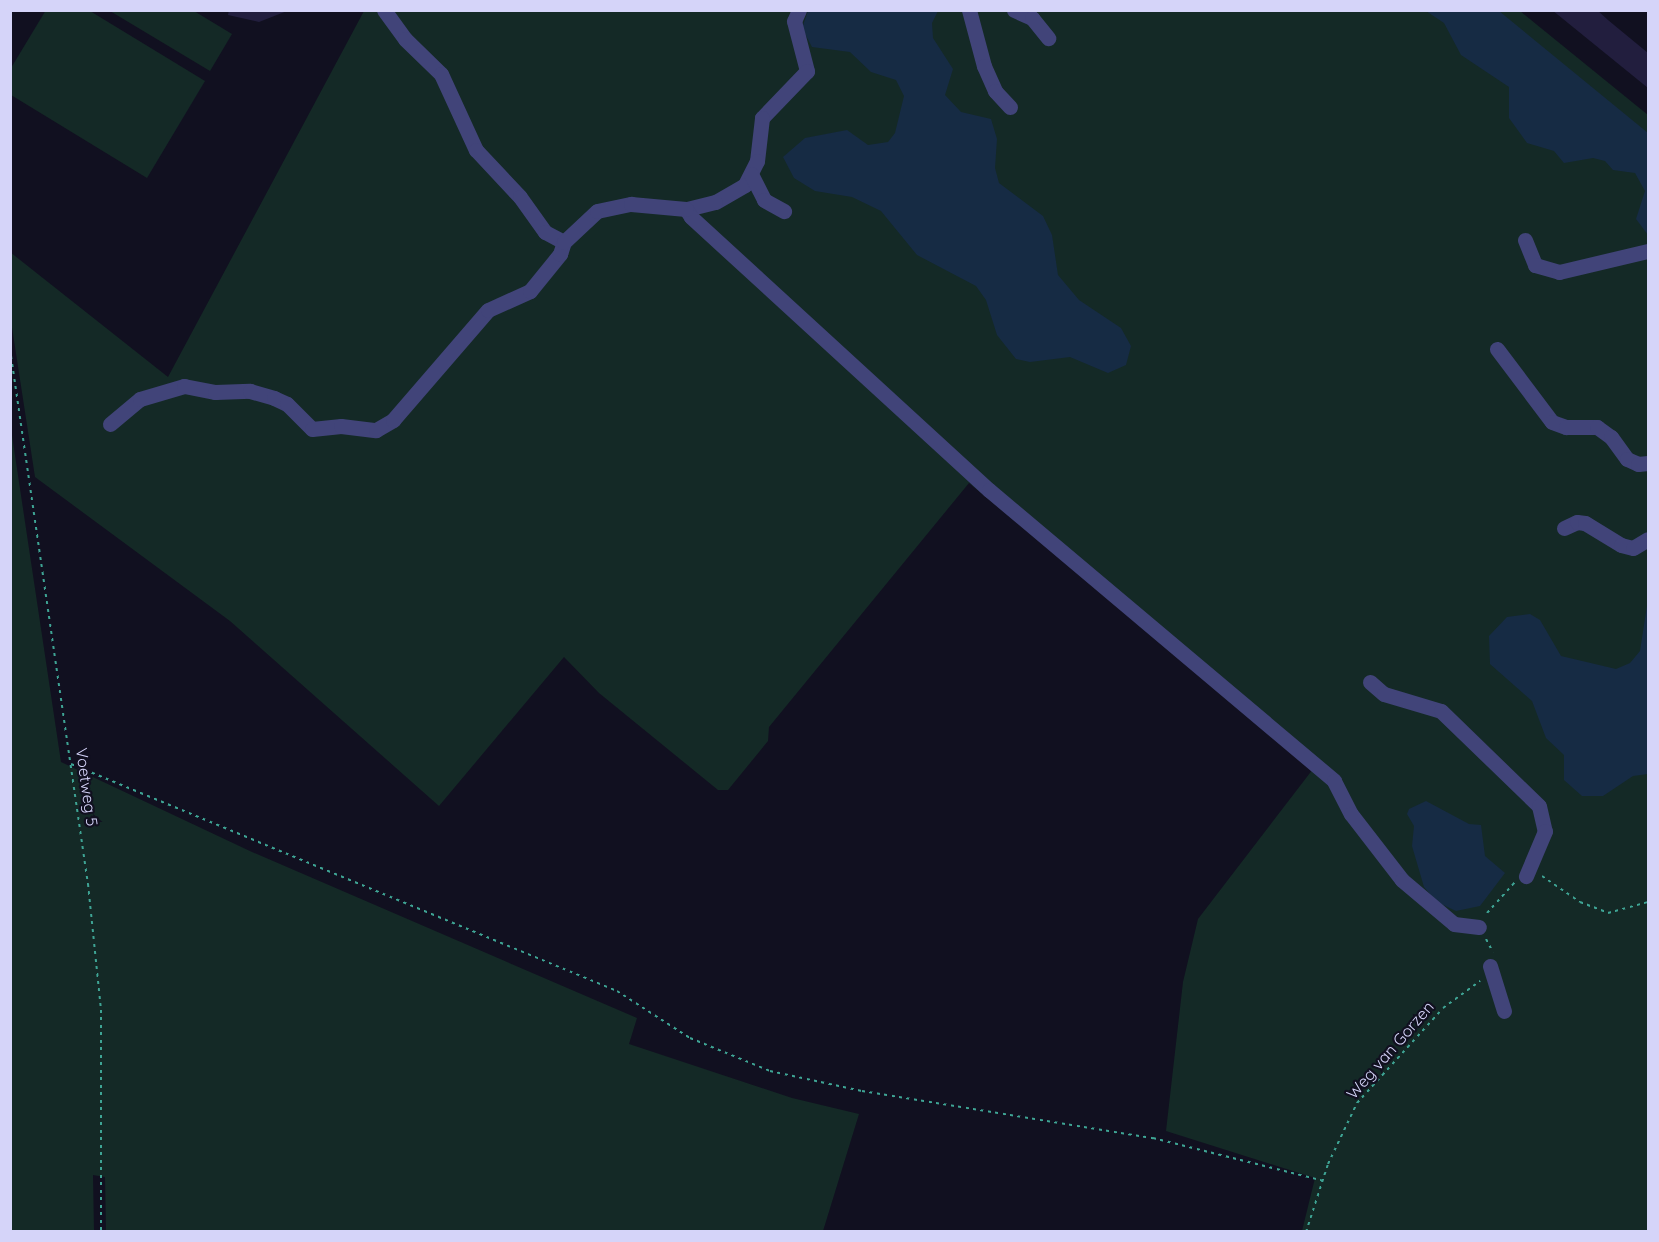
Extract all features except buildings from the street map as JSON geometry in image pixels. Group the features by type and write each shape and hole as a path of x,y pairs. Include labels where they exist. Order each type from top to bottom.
{"lane":[{"path":"384,10 405,39 445,80 476,150 520,197 544,232 564,242"},
{"path":"110,424 140,399 184,386 215,392 250,391 274,398 287,404 312,429 381,428 393,420 488,310 530,291 560,255 564,242 597,211 611,206 686,209 715,202 745,185 757,161 762,118 807,71 794,21 799,10"},
{"path":"969,10 984,66 995,91 1010,107"},
{"path":"1014,10 1032,18 1048,38"},
{"path":"751,174 764,200 784,211"},
{"path":"686,209 989,490 1334,781 1351,814 1402,880 1454,924 1479,927"},
{"path":"1525,240 1531,262 1543,269 1558,272 1648,251"},
{"path":"1497,349 1552,422 1566,427 1597,427 1611,437 1627,459 1638,464 1648,463"},
{"path":"1564,528 1577,522 1585,523 1620,545 1633,549 1648,539"},
{"path":"1370,682 1383,694 1441,711 1539,806 1545,831 1526,876"},
{"path":"1490,966 1504,1011"}],"path":[{"name":"Voetweg 5","path":"10,349 71,764 101,1010 101,1232"},
{"path":"71,764 617,991 690,1038 770,1071 862,1092 1153,1138 1324,1181"},
{"path":"1490,966 1493,950 1479,927 1497,899 1526,876 1547,878 1580,902 1608,913 1648,902"},
{"name":"Weg van Gorzen","path":"1306,1232 1324,1181 1357,1103 1443,1008 1484,978 1490,966"}],"green space":[{"path":"46,10 90,11 205,81 147,178 11,95 11,68"},
{"path":"110,11 194,11 232,34 210,71"},
{"path":"364,11 1520,11 1648,115 1648,1231 1302,1231 1315,1178 1166,1131 1183,982 1198,919 1313,769 969,483 769,727 768,741 728,790 718,790 599,693 564,657 439,806 230,621 35,477 11,321 10,252 168,377"},
{"path":"10,422 61,762 252,852 637,1018 629,1044 792,1098 859,1114 823,1231 106,1231 105,1177 93,1175 94,1231 11,1231"}],"water":[{"path":"808,11 938,11 932,23 933,38 953,69 945,95 961,112 991,119 997,139 995,168 999,183 1043,216 1052,235 1058,275 1079,300 1121,328 1131,346 1126,365 1108,373 1070,357 1030,362 1016,359 997,335 986,300 976,286 917,255 881,211 852,197 815,191 794,178 783,157 805,138 847,130 868,145 888,142 895,133 904,96 896,80 871,72 850,52 812,47 802,28"},
{"path":"1426,11 1499,11 1648,133 1648,235 1636,219 1645,191 1635,173 1613,170 1605,161 1593,158 1564,163 1554,151 1527,143 1509,118 1509,87 1461,55 1444,23"},
{"path":"1648,599 1648,774 1633,776 1603,796 1582,796 1564,780 1564,755 1546,738 1532,701 1490,664 1489,636 1507,617 1530,614 1540,620 1561,656 1616,669 1630,663 1640,651"},
{"path":"1426,801 1469,824 1481,825 1485,856 1505,873 1480,906 1456,911 1437,902 1424,887 1412,846 1414,826 1407,814 1409,809"}]}
